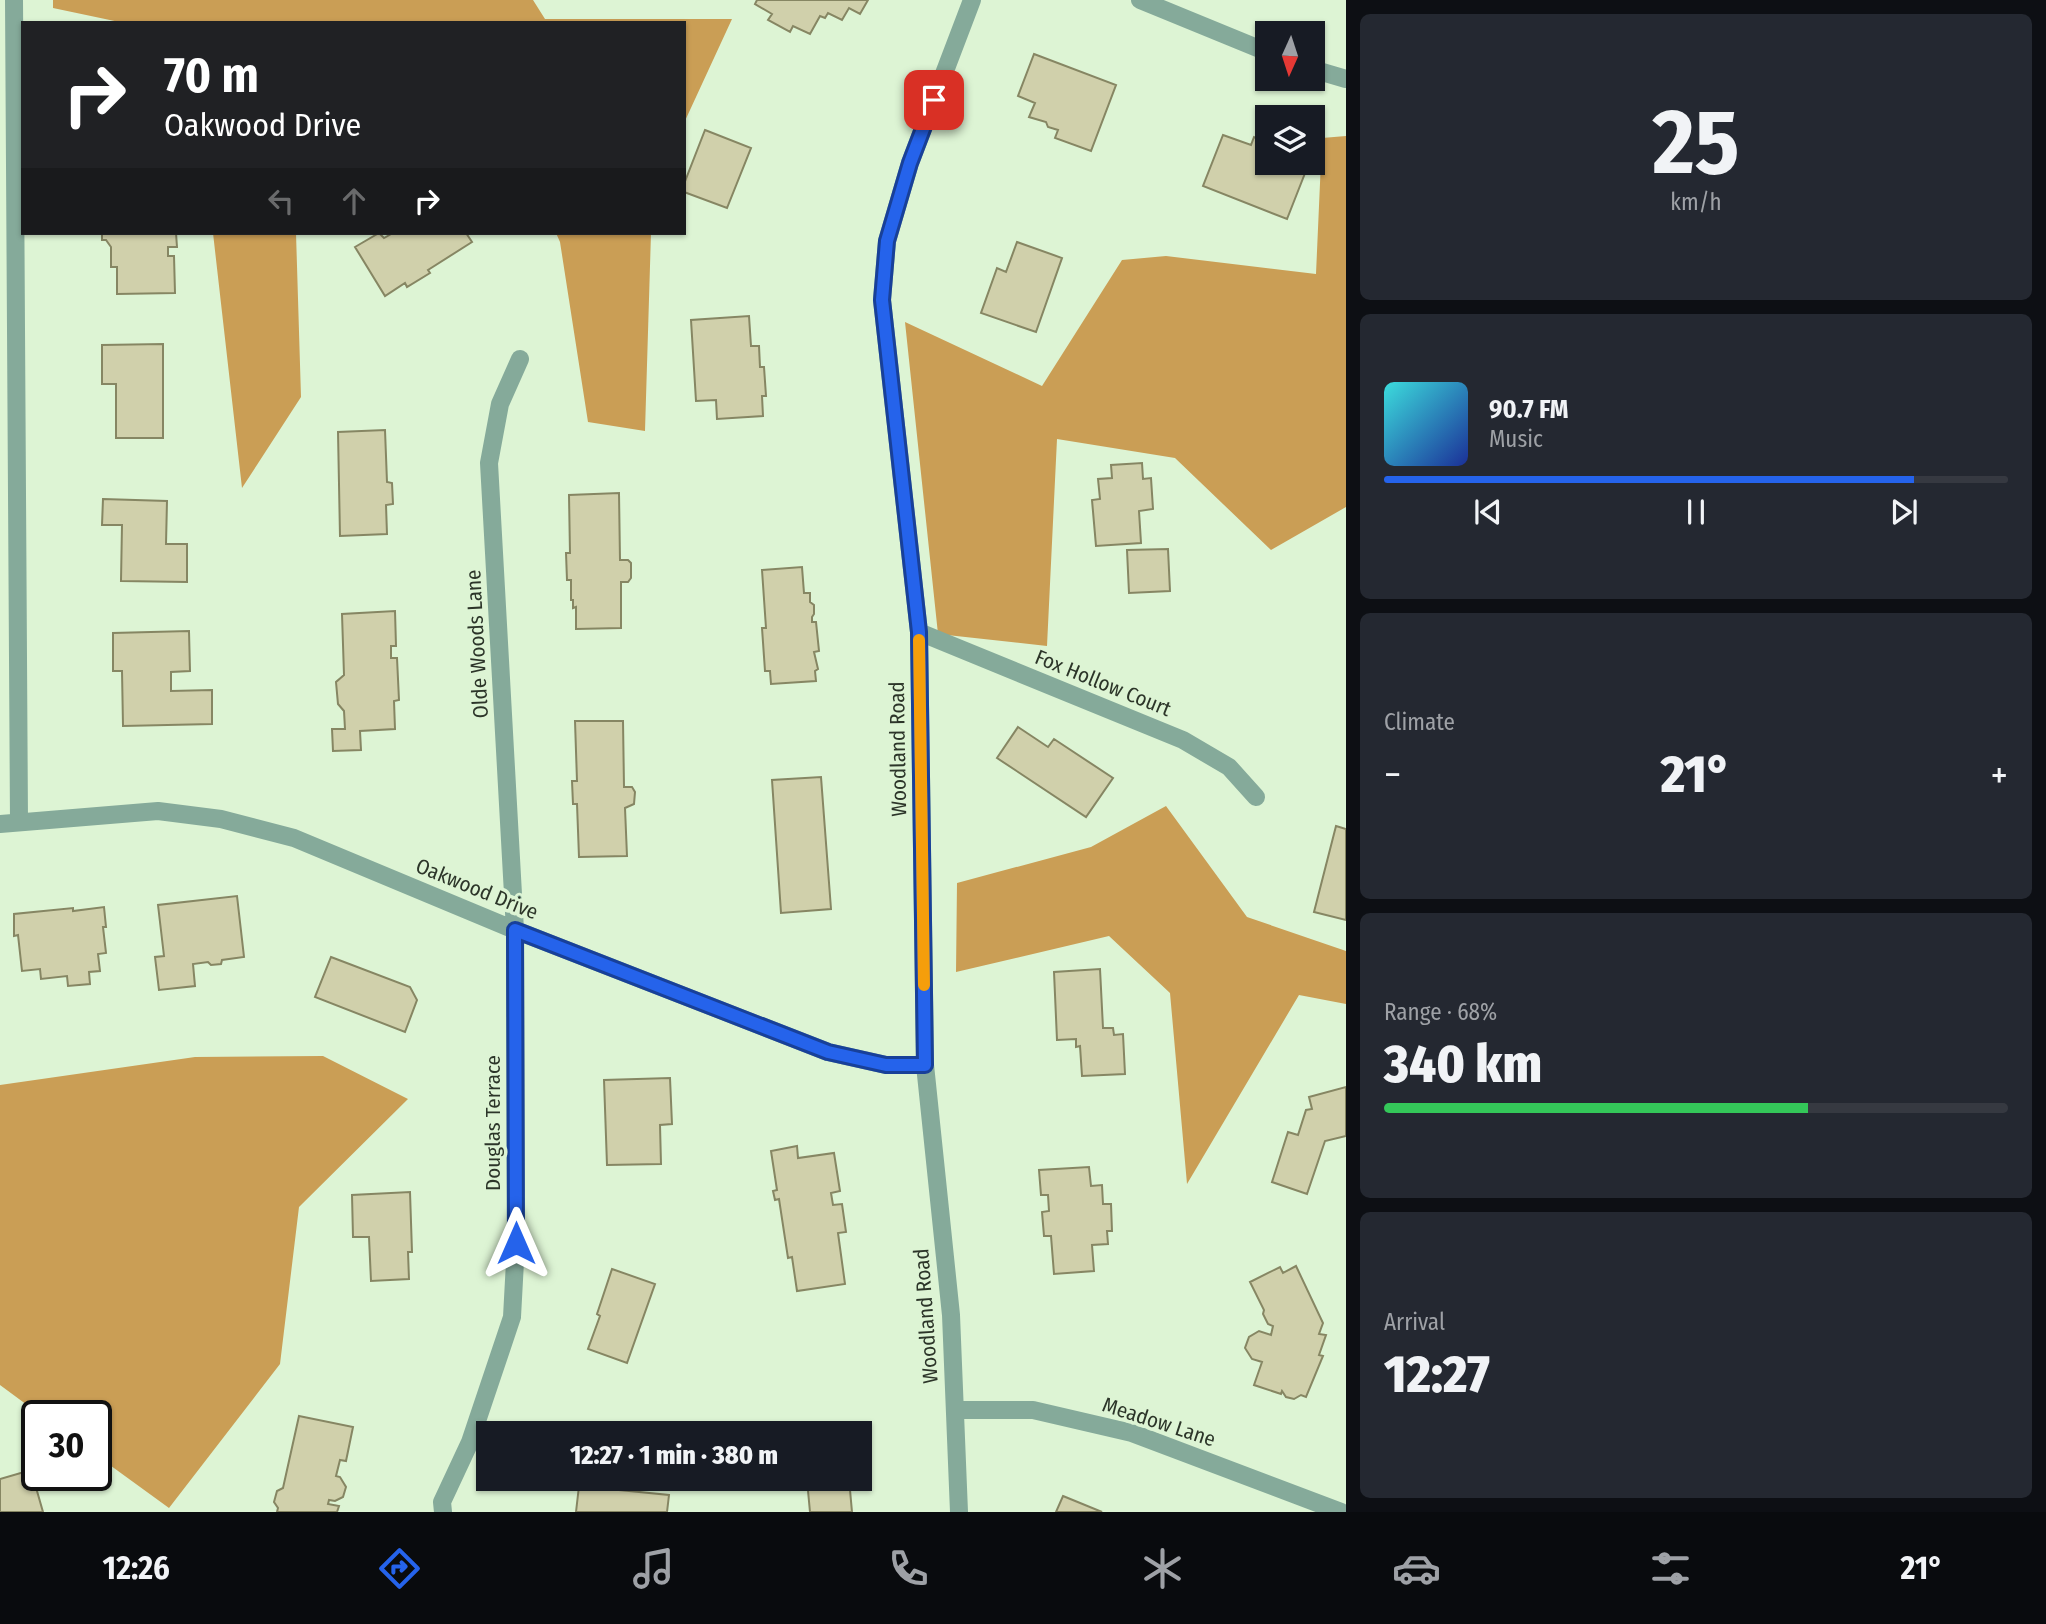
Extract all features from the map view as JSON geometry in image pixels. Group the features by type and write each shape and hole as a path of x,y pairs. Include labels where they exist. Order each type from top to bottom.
{"street":[{"path":"14,0 7,185 19,822"},
{"name":"Woodland Road","path":"959,1512 951,1315 925,1065 919,632 882,300 887,241 910,163 972,0"},
{"path":"1140,0 1255,47"},
{"path":"1325,73 1346,79"},
{"name":"Olde Woods Lane","path":"515,930 489,463 500,404 520,359"},
{"name":"Fox Hollow Court","path":"919,632 1182,740 1230,767 1256,797"},
{"name":"Oakwood Drive","path":"0,824 159,811 221,819 294,838 515,930 828,1052 886,1065 925,1065"},
{"name":"Douglas Terrace","path":"443,1512 442,1503 470,1442 512,1317 516,1243 515,930"},
{"name":"Meadow Lane","path":"956,1410 1033,1410 1132,1433 1341,1512"}],"shaded area":[{"path":"53,0 533,0 545,19 732,19 686,119 686,21 115,21 53,8"},
{"path":"1346,136 1346,507 1271,550 1175,458 1057,439 1047,646 938,634 905,322 1042,386 1122,260 1166,256 1316,274 1320,175 1325,175 1325,138"},
{"path":"213,235 296,235 301,397 242,488"},
{"path":"557,235 651,235 645,431 588,422"},
{"path":"1166,806 1247,917 1346,951 1346,1004 1299,995 1187,1184 1170,993 1109,936 956,972 957,883 1091,847"},
{"path":"323,1056 408,1099 299,1207 280,1364 169,1508 112,1467 112,1400 21,1400 0,1385 0,1085 195,1057"}],"building":[{"path":"757,0 868,0 860,14 849,8 842,20 828,13 825,18 820,16 810,34 793,26 790,32 768,20 772,14 755,4"},
{"path":"1034,54 1116,85 1091,151 1055,138 1058,130 1048,127 1046,122 1029,117 1035,103 1018,96"},
{"path":"705,130 751,148 727,208 686,193 686,179"},
{"path":"1223,135 1251,145 1255,137 1255,175 1304,175 1287,219 1203,186"},
{"path":"102,235 176,235 177,247 168,247 168,256 174,256 175,293 117,294 117,267 111,267 111,247 106,240 102,240"},
{"path":"376,235 384,238 389,235 467,235 472,242 428,270 430,273 407,287 405,283 385,296 355,247"},
{"path":"1017,242 1062,258 1036,332 981,313 997,268 1006,272"},
{"path":"749,316 751,346 759,346 760,367 764,367 766,396 762,396 763,416 717,419 716,400 696,401 691,320"},
{"path":"163,344 163,438 116,438 116,384 102,384 102,345"},
{"path":"385,430 387,482 392,483 393,504 386,505 387,534 340,536 338,432"},
{"path":"1142,463 1143,479 1151,478 1153,509 1139,511 1141,543 1096,546 1092,500 1100,499 1098,479 1112,478 1111,465"},
{"path":"619,493 620,560 628,560 631,563 631,578 628,582 621,582 621,628 576,629 576,607 573,608 571,600 571,580 567,580 566,553 570,553 569,495"},
{"path":"103,499 167,501 166,544 187,544 187,582 121,581 122,525 102,525"},
{"path":"1168,549 1170,591 1129,593 1127,550"},
{"path":"802,567 804,593 810,593 810,602 814,605 812,622 816,622 819,651 814,652 818,669 815,671 816,681 771,684 770,671 765,671 762,628 766,628 762,570"},
{"path":"395,611 396,646 391,646 391,658 397,658 399,700 394,701 395,729 360,731 361,750 333,751 332,729 345,729 344,711 338,704 336,682 344,675 342,614"},
{"path":"189,631 190,671 171,672 171,691 212,690 212,724 123,726 122,671 113,671 113,633"},
{"path":"575,721 623,721 624,787 632,787 635,792 634,804 625,808 627,856 579,857 577,804 573,804 572,781 577,781"},
{"path":"1018,727 1048,747 1054,739 1113,778 1086,817 997,758"},
{"path":"821,777 831,909 781,913 772,780"},
{"path":"1336,826 1346,829 1346,920 1314,912"},
{"path":"237,896 244,957 222,960 221,964 193,964 195,986 159,990 155,957 164,956 158,905"},
{"path":"104,907 106,953 98,954 100,971 89,972 90,984 68,986 67,976 41,979 40,969 22,971 18,935 14,936 14,914"},
{"path":"331,957 410,987 417,1000 405,1032 315,997"},
{"path":"1100,969 1103,1028 1113,1028 1114,1035 1123,1034 1125,1074 1082,1076 1080,1046 1076,1047 1076,1039 1057,1040 1054,972"},
{"path":"670,1078 672,1124 660,1125 661,1164 607,1165 604,1080"},
{"path":"1346,1087 1346,1136 1325,1141 1307,1194 1272,1182 1288,1132 1298,1135 1306,1110 1312,1109 1309,1097"},
{"path":"797,1146 798,1158 834,1153 840,1191 831,1193 833,1205 842,1204 846,1232 838,1233 845,1284 797,1291 792,1257 788,1258 779,1199 775,1200 773,1191 777,1190 771,1151"},
{"path":"1089,1167 1091,1186 1102,1185 1103,1204 1111,1204 1112,1231 1107,1231 1108,1244 1092,1245 1094,1271 1054,1274 1051,1236 1044,1236 1042,1212 1049,1211 1048,1195 1041,1195 1039,1170"},
{"path":"410,1192 412,1252 408,1252 409,1279 371,1281 369,1237 353,1237 352,1195"},
{"path":"1296,1266 1323,1323 1319,1334 1326,1335 1319,1355 1323,1356 1306,1397 1301,1395 1294,1399 1286,1397 1282,1391 1281,1394 1254,1385 1262,1362 1252,1359 1245,1348 1249,1337 1259,1331 1271,1335 1273,1326 1268,1324 1250,1282 1280,1267 1283,1273"},
{"path":"612,1269 655,1284 627,1363 588,1349"},
{"path":"299,1416 353,1427 346,1461 340,1460 336,1476 340,1477 346,1487 343,1497 335,1501 329,1500 328,1504 339,1506 337,1512 277,1512 278,1508 274,1502 277,1491 283,1488"},
{"path":"21,1473 21,1491 37,1491 43,1512 0,1512 0,1479"},
{"path":"578,1491 629,1491 669,1495 667,1512 576,1512"},
{"path":"808,1491 850,1491 852,1512 810,1512"},
{"path":"1063,1496 1102,1512 1056,1512"}],"slow traffic":[{"path":"919,640 924,985"}],"route":[{"path":"516,1243 515,930 828,1052 886,1065 925,1065 919,632 882,300 887,241 910,163 934,100"}]}
